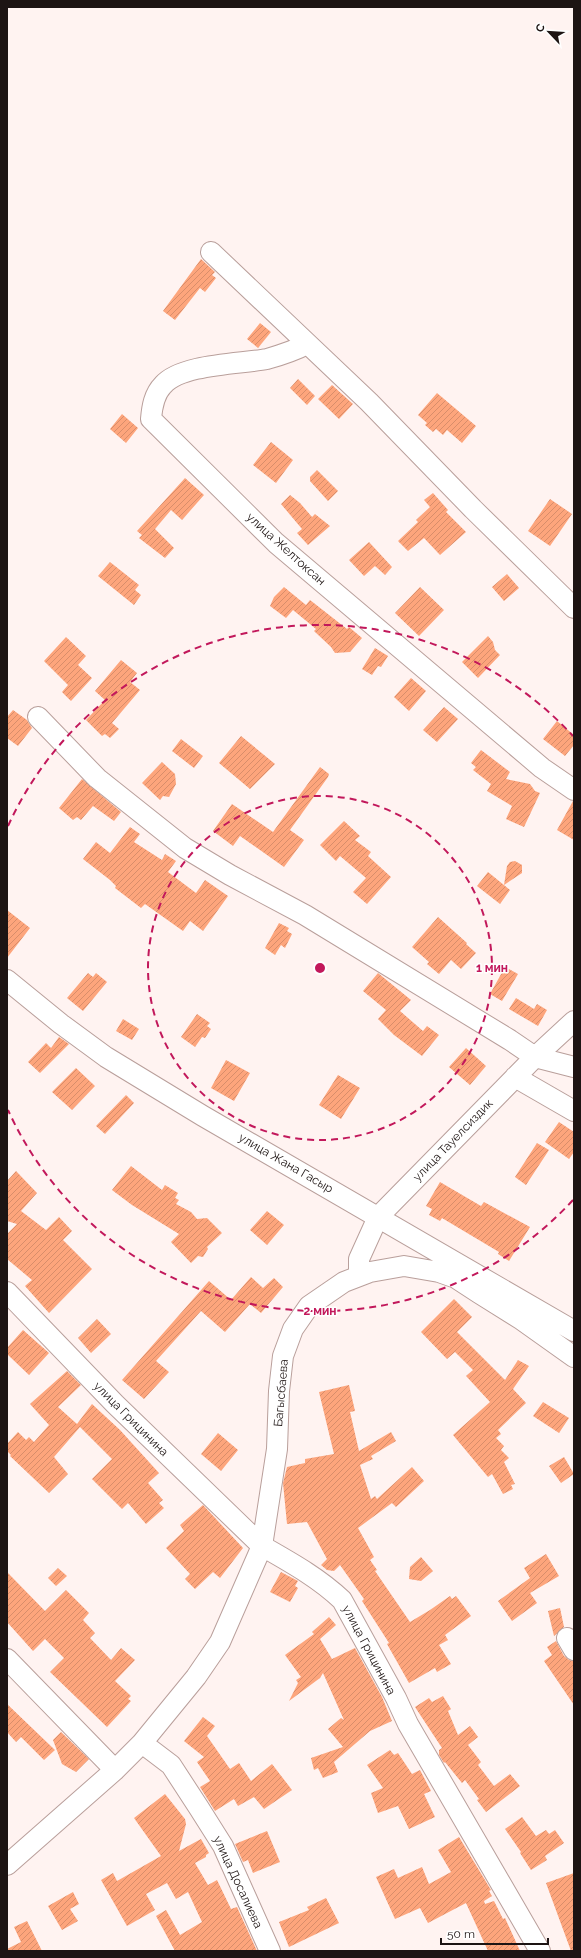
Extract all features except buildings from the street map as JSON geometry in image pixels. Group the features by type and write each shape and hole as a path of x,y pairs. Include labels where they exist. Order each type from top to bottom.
{"street":[{"path":"211,252 369,402 473,509 574,608"},
{"name":"улица Желтоксан","path":"307,344 281,355 202,368 177,376 163,384 156,395 152,405 151,419 276,543 542,768 574,790"},
{"path":"38,717 97,778 185,848 230,875 305,915 535,1057 574,1067"},
{"name":"улица Жана Гасыр","path":"7,980 106,1057 378,1217 443,1264"},
{"name":"улица Тауелсиздик","path":"359,1275 360,1259 369,1233 378,1217 535,1057 574,1021"},
{"path":"515,1077 574,1111"},
{"name":"Багысбаева","path":"7,1864 115,1770 142,1743 196,1677 220,1642 262,1546 277,1449 279,1391 283,1356 293,1328 309,1306 344,1282 359,1275 404,1266 443,1264 456,1278 526,1313 574,1357"},
{"name":"улица Грицинина","path":"7,1292 120,1409 262,1546 292,1562 330,1589 342,1600 396,1698 408,1724 540,1951"},
{"path":"526,1313 574,1331"},
{"path":"7,1659 115,1770"},
{"name":"улица Досалиева","path":"142,1743 170,1765 200,1808 223,1846 270,1951"}]}
